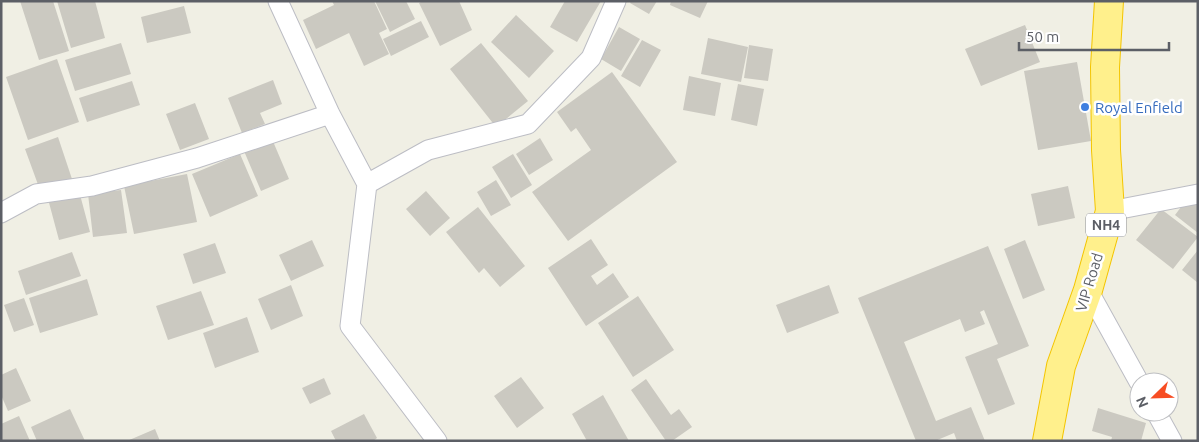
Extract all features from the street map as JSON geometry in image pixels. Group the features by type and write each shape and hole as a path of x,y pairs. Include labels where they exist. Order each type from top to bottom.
{"highway":[{"name":"VIP Road","path":"1047,441 1061,366 1088,290 1110,211 1106,150 1105,66 1109,1"}],"street":[{"path":"278,1 330,114 367,184 350,326 437,441"},
{"path":"367,184 428,150 528,124 591,58 616,1"},
{"path":"1,213 36,194 92,186 187,160 330,114"},
{"path":"1110,211 1198,194"},
{"path":"1088,290 1133,372"},
{"path":"1162,422 1172,441"}],"building":[{"path":"20,1 53,1 69,51 39,60"},
{"path":"57,1 95,1 105,38 71,48"},
{"path":"332,1 374,1 387,29 379,33 389,54 364,66 349,33 316,49 303,20 334,5"},
{"path":"375,1 406,1 415,19 390,32"},
{"path":"422,1 459,1 472,30 440,46 419,3"},
{"path":"565,1 601,1 577,42 550,27"},
{"path":"631,1 657,1 649,14 630,3"},
{"path":"671,1 708,1 700,18 670,5"},
{"path":"184,6 191,33 147,43 141,17"},
{"path":"516,15 554,51 529,78 491,42"},
{"path":"421,21 429,37 391,56 383,39"},
{"path":"1025,25 1040,62 981,86 965,49"},
{"path":"619,27 640,39 621,71 601,59"},
{"path":"708,38 748,47 741,82 701,74"},
{"path":"642,40 661,50 640,87 621,76"},
{"path":"121,43 131,74 75,91 65,60"},
{"path":"481,43 528,101 496,127 450,69"},
{"path":"749,45 773,49 768,81 744,78"},
{"path":"57,59 79,122 28,140 6,77"},
{"path":"1077,62 1091,141 1038,150 1024,71"},
{"path":"612,72 677,162 568,241 532,192 591,150 576,128 571,132 557,112"},
{"path":"689,76 721,83 715,116 683,110"},
{"path":"273,80 282,104 260,113 265,124 242,133 228,98"},
{"path":"132,81 140,105 87,122 79,98"},
{"path":"738,84 764,89 757,126 731,120"},
{"path":"195,103 209,139 180,150 166,114"},
{"path":"58,137 72,179 40,190 25,149"},
{"path":"540,138 553,160 529,175 516,154"},
{"path":"272,139 289,179 261,191 244,151"},
{"path":"240,154 258,196 210,217 192,174"},
{"path":"513,154 532,185 511,198 492,167"},
{"path":"187,174 197,222 134,234 124,186"},
{"path":"496,180 511,205 491,216 477,192"},
{"path":"1068,186 1075,218 1038,226 1031,194"},
{"path":"121,190 127,233 93,237 88,194"},
{"path":"79,191 90,232 59,240 48,199"},
{"path":"426,191 450,218 430,236 406,209"},
{"path":"1198,201 1198,233 1175,215 1184,203"},
{"path":"478,207 525,266 500,287 484,268 479,273 446,232"},
{"path":"1161,209 1198,237 1173,269 1136,240"},
{"path":"591,239 608,265 591,276 597,285 613,273 629,297 586,326 548,268"},
{"path":"312,240 324,266 291,281 279,255"},
{"path":"1025,240 1045,290 1023,299 1004,249"},
{"path":"215,243 226,273 193,284 183,254"},
{"path":"988,246 1029,346 997,359 1015,404 988,415 965,357 998,344 984,310 980,312 985,324 965,332 960,319 904,342 936,421 971,407 985,441 957,441 954,433 935,441 916,441 858,298"},
{"path":"1198,250 1198,283 1182,270"},
{"path":"72,252 81,276 26,295 18,271"},
{"path":"87,279 98,315 40,333 29,298"},
{"path":"291,285 303,316 271,330 258,299"},
{"path":"829,285 839,313 787,333 776,305"},
{"path":"201,291 214,325 168,340 156,306"},
{"path":"638,296 674,350 633,377 598,323"},
{"path":"24,298 34,325 14,332 4,305"},
{"path":"247,317 259,352 215,368 203,333"},
{"path":"16,368 31,401 8,411 1,395 1,375"},
{"path":"521,377 544,408 517,428 494,396"},
{"path":"324,378 331,394 310,404 302,388"},
{"path":"646,379 671,415 679,409 692,427 672,441 666,441 631,390"},
{"path":"603,395 629,441 587,441 572,414"},
{"path":"1098,408 1129,418 1129,422 1146,423 1141,441 1111,441 1112,437 1092,431"},
{"path":"70,409 85,441 37,441 31,427"},
{"path":"364,414 377,438 373,441 336,441 331,431"},
{"path":"19,416 30,441 1,441 1,424"},
{"path":"155,429 160,441 127,441"}],"place":[{"name":"Royal Enfield","path":"1085,107"}]}
